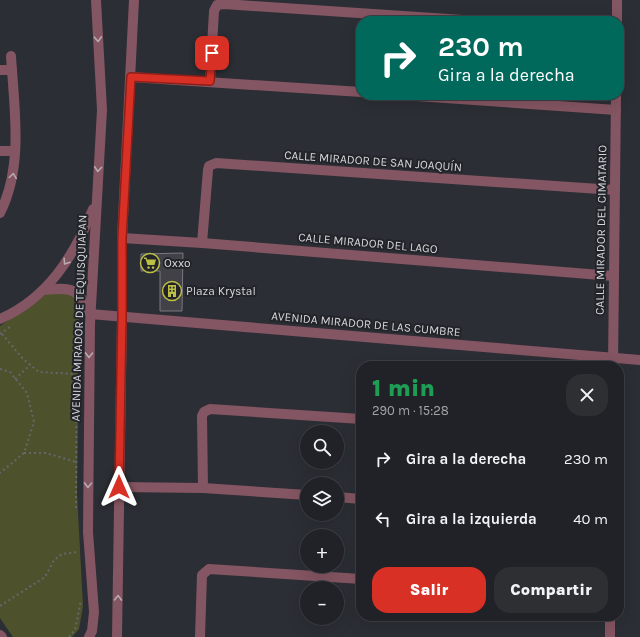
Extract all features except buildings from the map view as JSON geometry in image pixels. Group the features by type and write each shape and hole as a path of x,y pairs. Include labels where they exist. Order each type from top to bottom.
{"street":[{"name":"AVENIDA MIRADOR DE TEQUISQUIAPAN","path":"89,637 92,631 94,612 88,532 90,314 95,202 102,110 96,0"},
{"path":"117,637 122,238 134,0"},
{"path":"617,0 617,16"},
{"path":"210,81 214,11 217,5 224,4 403,16"},
{"path":"0,213 7,200 13,180 16,151 11,56"},
{"path":"0,70 12,70"},
{"path":"131,77 356,92"},
{"path":"473,100 616,110"},
{"name":"CALLE MIRADOR DEL CIMATARIO","path":"613,361 616,100"},
{"path":"0,151 16,151"},
{"name":"CALLE MIRADOR DE SAN JOAQUÍN","path":"202,243 208,170 209,166 216,164 614,190"},
{"path":"0,319 26,304 44,290 74,249 95,202"},
{"name":"CALLE MIRADOR DEL LAGO","path":"122,238 613,276"},
{"path":"44,290 62,288 76,292 81,296 90,314"},
{"name":"AVENIDA MIRADOR DE LAS CUMBRE","path":"90,314 602,361"},
{"name":"AVENIDA MIRADOR DE LAS CUMBRE","path":"624,361 640,360"},
{"path":"203,488 202,416 204,412 210,409 356,419"},
{"path":"119,487 203,488 300,495"},
{"path":"344,498 356,499"},
{"path":"200,637 202,575 209,569 356,579"},
{"path":"610,621 610,637"}],"path":[{"path":"76,513 77,310"},
{"path":"13,325 1,334 23,359 39,372 76,374"},
{"path":"16,379 30,365"},
{"path":"0,369 10,372 27,393 34,422 24,453 0,473"},
{"path":"24,453 46,453 76,462"},
{"path":"77,546 78,559"},
{"path":"0,606 45,577 54,560 62,554 78,552"},
{"path":"69,637 75,630 82,597"}],"green space":[{"path":"63,289 79,300 77,494 83,606 79,629 72,637 13,637 0,618 0,326 52,290"}],"place":[{"name":"Oxxo","path":"150,263"},
{"name":"Plaza Krystal","path":"172,291"}],"route":[{"path":"119,487 122,238 131,77 210,81 212,53"}]}
